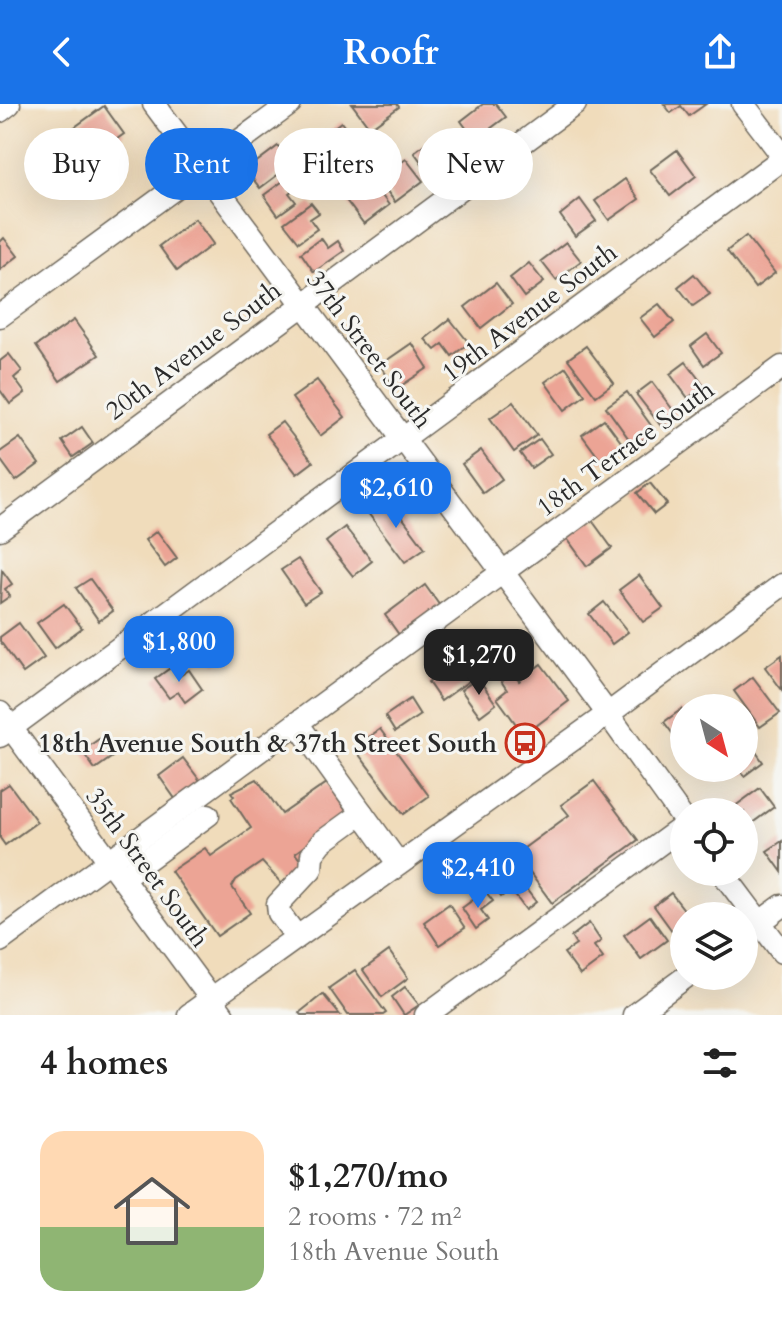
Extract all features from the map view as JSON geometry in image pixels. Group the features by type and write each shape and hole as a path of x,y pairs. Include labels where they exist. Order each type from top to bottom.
{"street":[{"path":"0,111 9,104"},
{"name":"37th Street South","path":"154,104 172,128"},
{"path":"257,128 290,104"},
{"name":"20th Avenue South","path":"0,529 575,104"},
{"path":"743,104 782,157"},
{"name":"19th Avenue South","path":"4,726 403,440 782,157"},
{"path":"0,316 158,200"},
{"name":"37th Street South","path":"225,200 608,714 670,803"},
{"name":"18th Terrace South","path":"116,869 297,723 782,367"},
{"path":"189,1015 217,1007 296,936 608,714 782,585"},
{"path":"297,723 398,863"},
{"name":"35th Street South","path":"4,726 116,869 217,1007"},
{"path":"296,936 279,913 278,904 311,869 312,855 322,842 362,813"},
{"path":"0,941 208,815"},
{"path":"426,1015 670,833"},
{"path":"758,924 782,906"},
{"path":"758,933 782,952"},
{"path":"634,1015 670,989"}],"building":[{"path":"352,104 397,104 399,107 370,128"},
{"path":"483,104 496,104 506,117 491,128 466,128 461,121"},
{"path":"664,104 706,104 689,116 681,106 671,113"},
{"path":"104,106 120,128 74,128"},
{"path":"274,149 274,178 260,188 258,185 258,161"},
{"path":"677,150 696,176 670,196 650,170"},
{"path":"406,159 418,175 418,185 402,197 402,162"},
{"path":"625,179 639,199 609,220 595,201"},
{"path":"274,188 274,200 296,202 278,215 264,195"},
{"path":"580,199 596,221 575,236 560,215"},
{"path":"346,200 385,200 389,205 364,224"},
{"path":"311,203 319,213 310,219 317,229 299,242 284,223"},
{"path":"195,219 213,244 177,271 159,246"},
{"path":"746,236 775,273 755,288 727,251"},
{"path":"4,238 18,256 0,270 0,242"},
{"path":"321,238 328,248 338,241 344,251 314,272 301,253"},
{"path":"566,242 581,261 556,280 541,261"},
{"path":"529,263 544,282 524,297 510,278"},
{"path":"694,274 710,294 693,306 678,287"},
{"path":"496,283 512,304 481,328 465,307"},
{"path":"659,304 674,322 655,337 640,318"},
{"path":"450,319 469,343 452,356 443,344 435,350 425,339"},
{"path":"74,320 99,355 60,381 36,346"},
{"path":"707,334 721,353 704,365 691,346"},
{"path":"412,343 428,368 396,389 380,365"},
{"path":"586,346 614,383 596,396 568,359"},
{"path":"9,354 22,371 14,378 25,393 10,404 0,390 0,361"},
{"path":"686,362 704,386 688,398 670,374"},
{"path":"566,367 585,395 565,410 545,382"},
{"path":"317,380 345,417 320,436 292,398"},
{"path":"652,382 676,414 661,426 636,394"},
{"path":"627,392 655,431 634,446 606,407"},
{"path":"513,402 537,435 514,452 490,418"},
{"path":"604,419 624,446 602,462 582,435"},
{"path":"282,422 313,462 297,474 266,434"},
{"path":"82,427 93,443 73,457 62,441"},
{"path":"20,438 39,464 16,481 0,459 0,452"},
{"path":"540,439 551,454 531,468 520,453"},
{"path":"481,450 502,479 483,493 462,464"},
{"path":"650,483 667,504 654,514 637,493"},
{"path":"388,498 425,548 405,562 368,513"},
{"path":"591,519 612,548 587,566 566,537"},
{"path":"345,527 372,561 353,576 326,542"},
{"path":"157,531 177,558 165,567 145,540"},
{"path":"298,559 321,592 304,603 281,570"},
{"path":"2,570 12,584 5,589 10,596 0,603"},
{"path":"639,575 663,608 643,622 619,590"},
{"path":"90,579 113,611 99,621 76,588"},
{"path":"425,585 440,606 400,636 385,615"},
{"path":"604,602 628,632 612,644 589,614"},
{"path":"64,604 82,628 55,648 37,623"},
{"path":"217,622 231,639 221,647 227,656 217,664 197,638"},
{"path":"19,623 44,658 23,673 0,641 0,637"},
{"path":"451,637 465,657 460,660 473,678 441,701 428,682 431,680 426,673 447,658 438,646"},
{"path":"782,655 782,690 765,667"},
{"path":"541,664 569,701 524,735 497,698 507,690 501,681 512,672 519,681"},
{"path":"173,666 180,676 189,670 202,689 185,702 178,692 169,698 155,679"},
{"path":"753,677 780,713 760,727 758,694 736,694 734,691"},
{"path":"478,678 496,704 480,716 461,690"},
{"path":"410,699 420,715 395,732 385,716"},
{"path":"380,729 429,796 404,814 354,748"},
{"path":"102,737 115,755 95,769 82,751"},
{"path":"183,758 201,782 176,800 159,776"},
{"path":"257,779 282,814 327,783 348,814 295,853 306,868 282,884 262,862 236,880 232,887 250,913 217,936 171,871 205,848 211,856 251,828 231,798 234,796 231,792"},
{"path":"594,781 638,840 552,903 516,854 569,815 561,805"},
{"path":"9,784 37,822 5,845 0,838 0,790"},
{"path":"760,788 774,807 758,819 758,798 746,798"},
{"path":"782,841 782,872 767,851"},
{"path":"513,872 536,902 526,910 511,890 501,897 493,887"},
{"path":"485,891 493,901 481,910 488,920 476,929 462,908"},
{"path":"671,893 678,902 670,902 670,928 654,906"},
{"path":"449,904 465,928 439,945 424,922"},
{"path":"650,916 667,940 641,959 624,935"},
{"path":"589,923 601,941 594,946 603,958 580,975 564,953 576,945 571,937"},
{"path":"389,951 408,978 382,997 363,970"},
{"path":"355,970 386,1013 348,1015 329,988"},
{"path":"405,987 419,1005 404,1015 392,997"},
{"path":"323,994 340,1015 299,1013"}],"place":[{"name":"18th Avenue South & 37th Street South","path":"525,743"}]}
